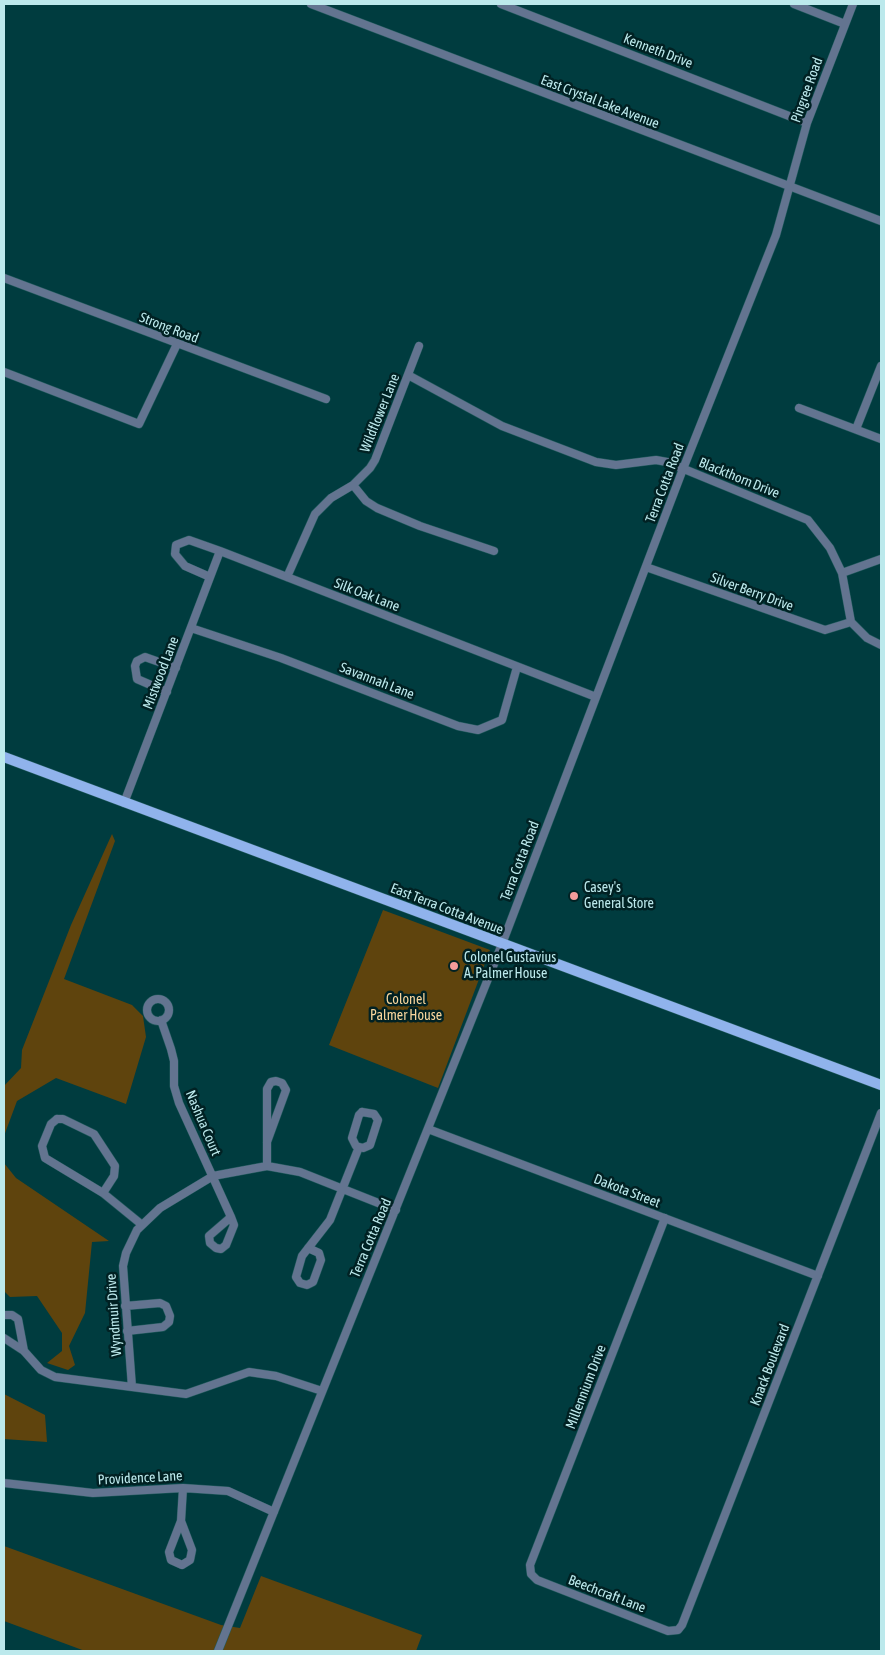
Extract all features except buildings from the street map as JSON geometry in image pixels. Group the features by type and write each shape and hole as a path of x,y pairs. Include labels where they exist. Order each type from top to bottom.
{"main road":[{"name":"East Terra Cotta Avenue","path":"4,757 881,1085"}],"street":[{"name":"East Crystal Lake Avenue","path":"311,4 881,222"},
{"name":"Kenneth Drive","path":"501,4 807,122"},
{"path":"794,4 845,24"},
{"name":"Pingree Road","path":"790,188 807,122 853,4"},
{"name":"Terra Cotta Road","path":"218,1651 502,944 683,469 776,235 790,188"},
{"name":"Strong Road","path":"4,278 326,399"},
{"path":"4,372 139,424 177,344"},
{"name":"Wildflower Lane","path":"287,577 315,514 331,498 353,485 370,468 379,453 419,346"},
{"path":"856,429 881,366"},
{"name":"Blackthorn Drive","path":"408,375 502,426 596,462 616,465 656,460 683,469 808,520 830,548 842,573 851,622"},
{"path":"799,408 881,439"},
{"path":"353,485 366,501 376,508 494,551"},
{"name":"Silk Oak Lane","path":"210,577 185,566 175,554 176,545 189,540 220,551 596,697"},
{"name":"Mistwood Lane","path":"124,803 220,551"},
{"path":"842,573 881,559"},
{"name":"Silver Berry Drive","path":"646,567 825,630 851,622"},
{"path":"851,622 867,638 881,645"},
{"name":"Savannah Lane","path":"191,628 281,658 458,726 478,730 502,720 517,667"},
{"path":"167,692 137,679 135,666 137,661 145,657 176,668"},
{"name":"Nashua Court","path":"161,1020 174,1061 174,1086 231,1217"},
{"path":"266,1166 267,1089 271,1082 276,1081 284,1085 286,1090 267,1142"},
{"path":"362,1112 369,1112 376,1116 378,1123 370,1145 363,1148 359,1147 353,1142 352,1136 359,1115 362,1112"},
{"name":"Knack Boulevard","path":"682,1626 881,1113"},
{"path":"103,1194 114,1176 115,1166 91,1132 63,1119 55,1120 51,1124 42,1146 45,1158 103,1194 141,1224"},
{"name":"Dakota Street","path":"428,1129 818,1276"},
{"path":"308,1248 319,1253 322,1258 313,1282 307,1285 298,1282 296,1275 302,1256 308,1248 330,1220 359,1147"},
{"name":"Wyndmuir Drive","path":"132,1387 123,1275 125,1259 133,1237 141,1224 160,1208 213,1176 266,1166 300,1172 396,1210"},
{"name":"Millennium Drive","path":"530,1565 665,1218"},
{"path":"125,1306 160,1303 166,1306 170,1316 169,1322 163,1327 127,1331"},
{"path":"4,1314 12,1315 18,1319 24,1351"},
{"path":"4,1338 24,1351 36,1367 55,1377 186,1394 249,1372 276,1376 322,1391"},
{"name":"Providence Lane","path":"4,1483 93,1493 183,1488 228,1491 274,1512"},
{"path":"181,1522 192,1550 190,1560 182,1565 171,1560 168,1552 181,1522 183,1488"},
{"name":"Beechcraft Lane","path":"530,1565 531,1574 537,1580 668,1631 678,1630 682,1626"}],"green space":[{"path":"112,834 115,841 64,979 132,1005 143,1016 146,1037 126,1104 56,1078 17,1101 4,1136 4,1086 21,1068 22,1050 71,925"},
{"name":"Colonel Palmer House","path":"383,910 490,950 438,1088 329,1045"},
{"path":"4,1163 16,1178 109,1241 92,1242 85,1313 69,1346 75,1365 68,1370 47,1363 62,1351 62,1333 37,1296 10,1297 4,1291"},
{"path":"4,1394 45,1415 47,1442 4,1439"},
{"path":"4,1546 221,1625 240,1628 261,1576 422,1635 416,1651 85,1651 4,1621"}],"place":[{"name":"Casey's General Store","path":"574,896"},
{"name":"Colonel Gustavius A. Palmer House","path":"454,966"}]}
